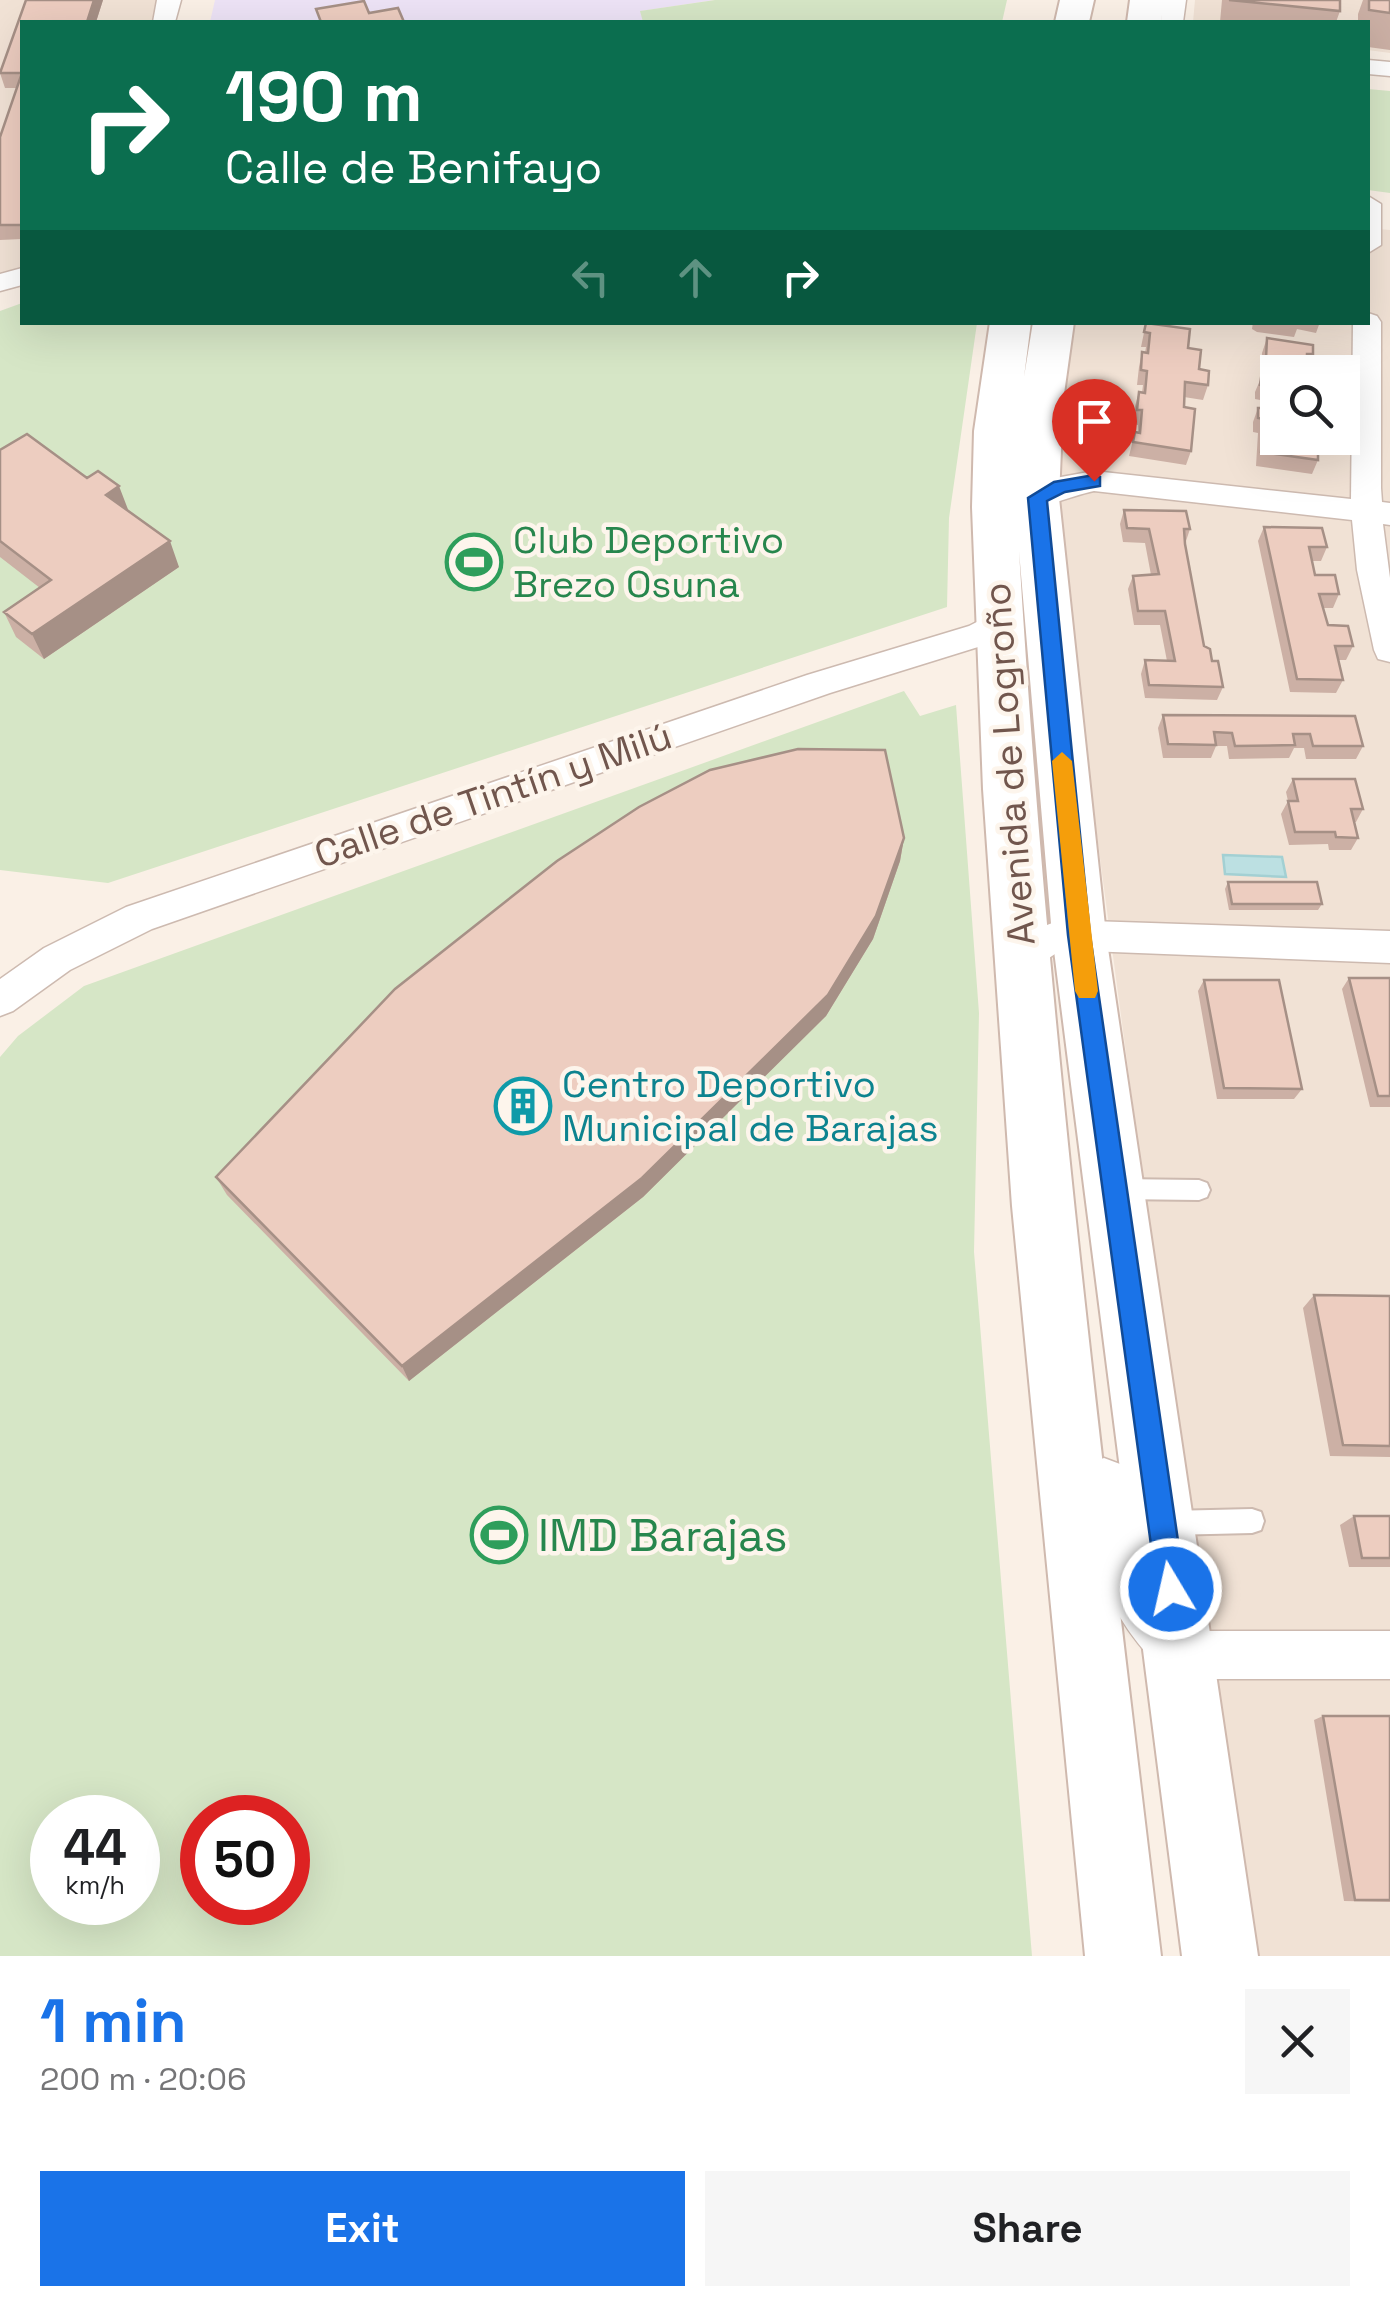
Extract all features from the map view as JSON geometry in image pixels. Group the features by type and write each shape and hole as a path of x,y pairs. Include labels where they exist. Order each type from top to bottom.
{"main road":[{"name":"Avenida de Logroño","path":"1011,325 995,469 1008,789 1042,1206 1122,1956"},
{"name":"Avenida de Logroño","path":"1054,325 1042,401 1037,498 1079,935 1220,1956"}],"street":[{"path":"1367,325 1381,622 1390,650"},
{"path":"1037,498 1061,486 1094,481 1377,513"},
{"name":"Calle de Tintín y Milú","path":"0,1000 70,952 156,912 800,690 966,640 1000,622"},
{"path":"1022,960 1048,938 1079,935 1390,946"},
{"name":"Avenida de Logroño","path":"1042,1206 1060,1226 1070,1250 1111,1532 1121,1576 1131,1601 1154,1631 1181,1655"},
{"path":"1181,1655 1390,1655"}],"lane":[{"path":"1114,1189 1199,1190"},
{"path":"1160,1523 1252,1521"}],"shaded area":[{"path":"0,0 169,0 164,20 20,20 20,272 0,277"},
{"path":"215,0 714,0 641,11 643,20 210,20"},
{"path":"1195,0 1390,0 1390,53 1370,50 1370,20 1193,20"},
{"path":"1370,228 1390,230 1390,1956 1252,1956 1194,1563 1048,468 1067,325 1370,325"}],"green space":[{"path":"715,0 1007,0 1002,20 642,20 640,11"},
{"path":"1370,89 1390,91 1390,193 1370,190"},
{"name":"Club Deportivo Brezo Osuna","path":"20,304 20,325 977,325 949,518 947,607 108,883 0,870 0,311"},
{"name":"IMD Barajas","path":"904,691 920,716 956,705 979,1013 974,1252 1032,1956 0,1956 0,1057 18,1036 84,986"}],"water":[{"path":"1223,855 1282,857 1286,877 1225,874"}],"building":[{"path":"26,0 94,0 88,20 20,20 20,73 0,73"},
{"path":"1229,0 1340,0 1340,11"},
{"path":"1369,0 1390,0 1390,13 1369,10"},
{"path":"364,1 369,13 398,8 403,20 320,20 316,9"},
{"path":"20,79 20,225 0,225 0,137"},
{"path":"1146,325 1190,329 1188,348 1201,350 1199,369 1209,371 1208,385 1185,382 1184,407 1195,409 1191,451 1133,442 1135,432 1140,433 1139,392 1145,393 1147,371 1141,370 1142,352 1148,353 1150,333 1144,332"},
{"path":"1267,338 1313,345 1313,354 1266,355"},
{"path":"27,434 87,478 98,471 119,486 106,495 170,541 32,634 4,612 51,580 0,541 0,450"},
{"path":"1282,455 1318,455 1318,460"},
{"path":"1124,510 1186,511 1190,529 1184,529 1185,544 1204,646 1210,649 1212,661 1218,661 1223,687 1149,685 1145,660 1175,661 1165,611 1138,611 1133,576 1159,574 1149,529 1127,528"},
{"path":"1264,527 1322,528 1327,547 1309,547 1315,575 1335,575 1339,594 1319,594 1328,625 1348,626 1353,646 1335,646 1343,680 1297,679"},
{"path":"1163,715 1355,716 1363,746 1313,746 1310,734 1293,734 1295,745 1235,746 1232,733 1214,732 1216,745 1168,744"},
{"name":"Centro Deportivo Municipal de Barajas","path":"798,749 885,750 904,838 876,916 828,995 642,1178 402,1366 216,1177 395,989 557,861 639,807 710,770"},
{"path":"1293,779 1355,779 1363,809 1351,809 1358,838 1336,837 1335,832 1295,832 1288,801 1298,801"},
{"path":"1228,882 1317,882 1322,904 1232,904"},
{"path":"1349,978 1390,978 1390,1096 1378,1096"},
{"path":"1204,980 1279,980 1302,1089 1224,1088"},
{"path":"1314,1295 1390,1296 1390,1446 1343,1445"},
{"path":"1354,1516 1390,1516 1390,1558 1362,1558"},
{"path":"1323,1716 1390,1716 1390,1900 1355,1900"}],"slow traffic":[{"path":"1062,761 1087,991"}],"place":[{"name":"Club Deportivo Brezo Osuna","path":"474,562"},
{"name":"Centro Deportivo Municipal de Barajas","path":"523,1106"},
{"name":"IMD Barajas","path":"499,1535"}],"route":[{"path":"1094,481 1061,486 1037,498 1079,935 1171,1589"}]}
